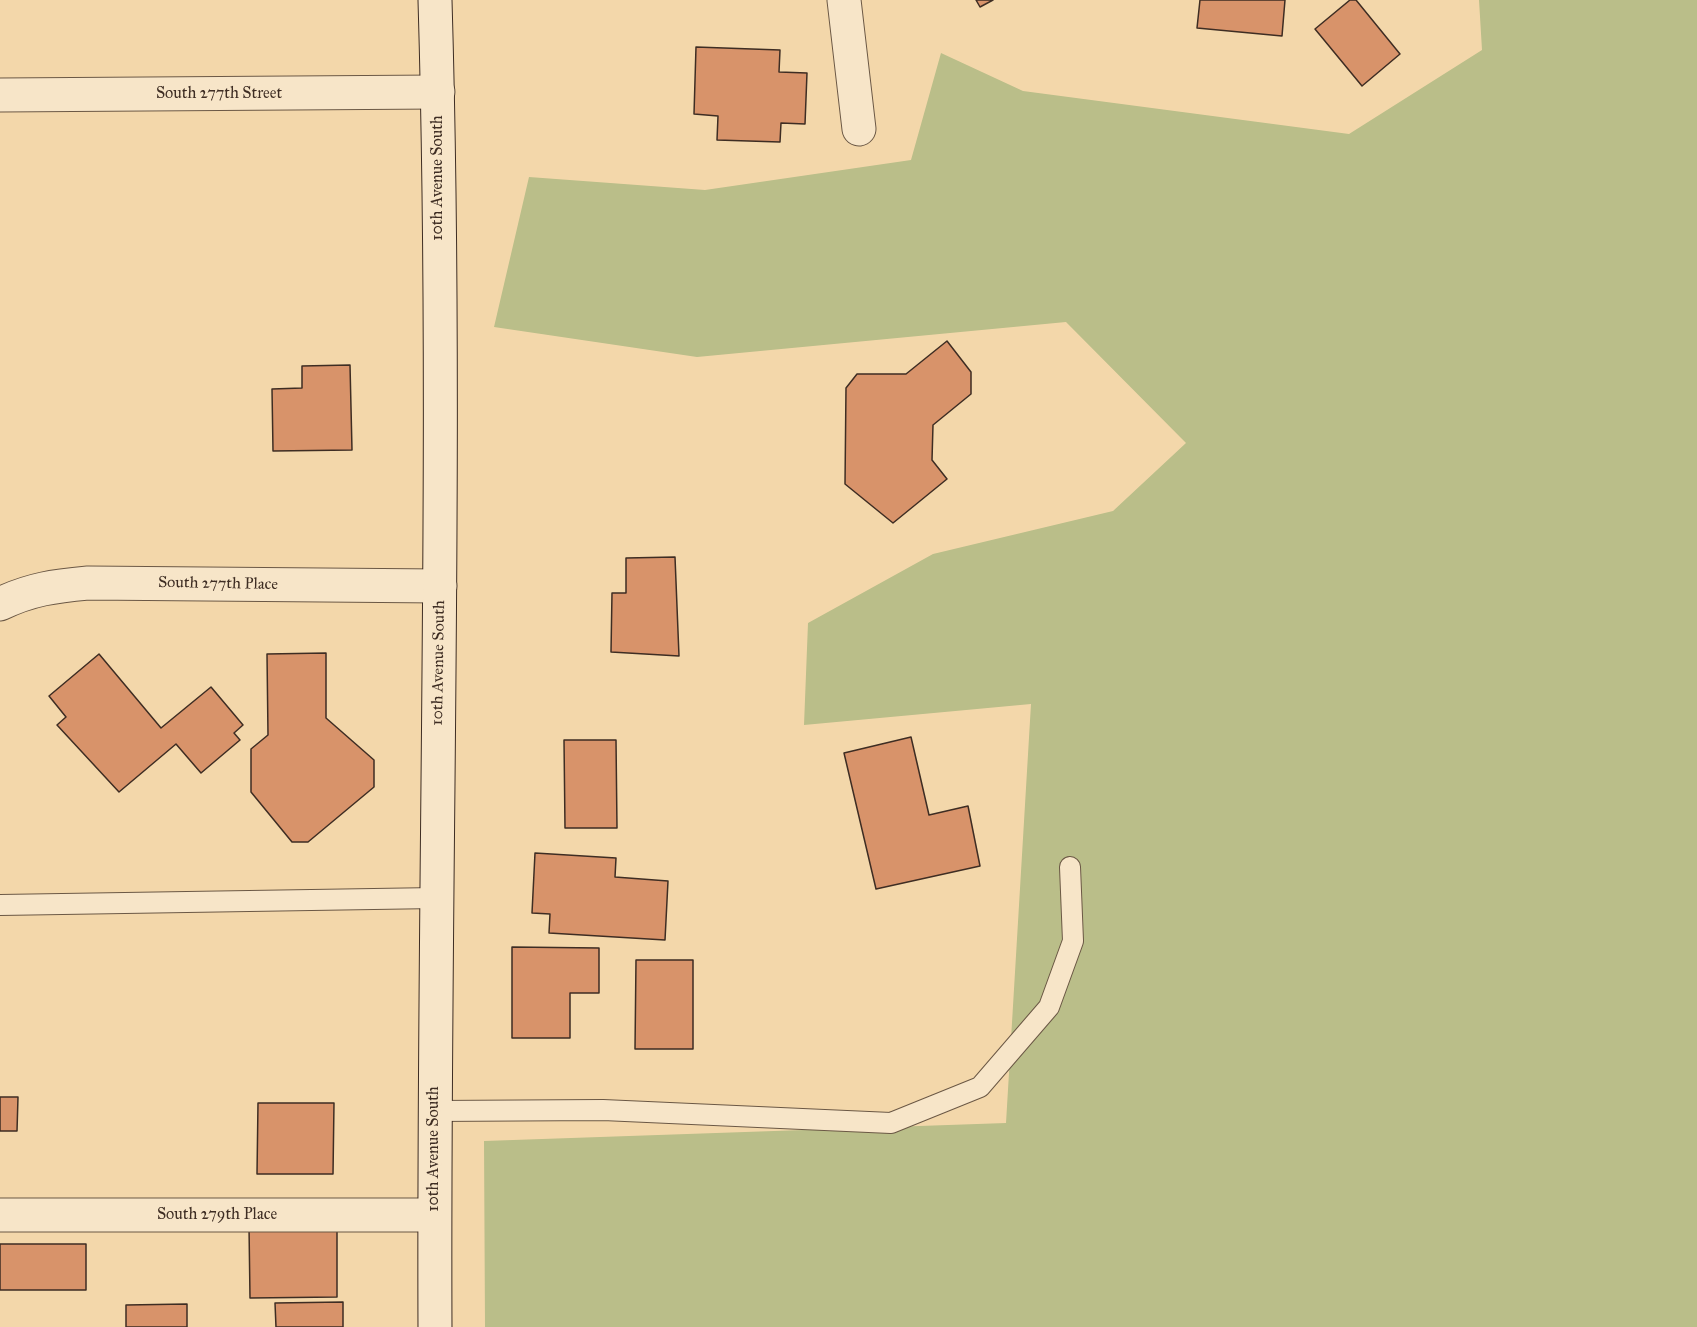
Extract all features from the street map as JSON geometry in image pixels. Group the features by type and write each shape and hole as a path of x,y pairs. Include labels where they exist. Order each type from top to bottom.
{"street":[{"name":"10th Avenue South","path":"435,0 438,92 440,586 434,1111 435,1327"},
{"path":"844,0 859,129"},
{"name":"South 277th Street","path":"0,95 438,92"},
{"name":"South 277th Place","path":"0,604 44,587 88,583 440,586"},
{"name":"South 279th Place","path":"0,1215 434,1215"}],"lane":[{"path":"434,1111 603,1110 891,1123 980,1087 1049,1007 1073,941 1070,867"},
{"path":"0,905 436,898"}],"green space":[{"path":"1479,0 1697,0 1697,1327 485,1327 484,1141 1006,1123 1031,704 804,725 808,623 933,554 1113,511 1186,443 1066,322 697,357 494,327 529,177 705,190 911,160 941,53 1023,91 1349,134 1482,50"}],"building":[{"path":"976,0 993,0 980,7"},
{"path":"1200,0 1285,0 1282,36 1197,28"},
{"path":"1350,0 1356,0 1400,54 1362,86 1315,29"},
{"path":"696,47 780,50 779,72 807,73 805,124 781,123 780,142 717,140 718,116 694,114"},
{"path":"947,341 971,372 971,394 933,425 932,460 947,479 893,523 845,484 846,388 857,374 906,374"},
{"path":"350,365 352,450 273,451 272,389 302,388 302,366"},
{"path":"675,557 679,656 611,652 612,593 626,593 626,558"},
{"path":"326,653 326,718 374,760 374,787 308,842 292,842 251,792 251,749 268,735 267,654"},
{"path":"99,654 161,728 211,687 243,725 234,733 240,740 201,773 176,744 119,792 57,725 66,717 49,696"},
{"path":"911,737 929,815 968,806 980,866 876,889 844,753"},
{"path":"564,740 616,740 617,828 565,828"},
{"path":"535,853 616,858 615,877 668,881 665,940 549,933 550,914 532,913"},
{"path":"512,947 599,948 599,993 570,993 570,1038 512,1038"},
{"path":"636,960 693,960 693,1049 635,1049"},
{"path":"0,1097 18,1097 17,1131 0,1131"},
{"path":"258,1103 334,1103 333,1174 257,1174"},
{"path":"337,1224 337,1297 250,1298 249,1226"},
{"path":"0,1244 86,1244 86,1290 0,1290"},
{"path":"343,1302 343,1327 276,1327 275,1303"},
{"path":"187,1304 187,1327 126,1327 126,1305"}]}
